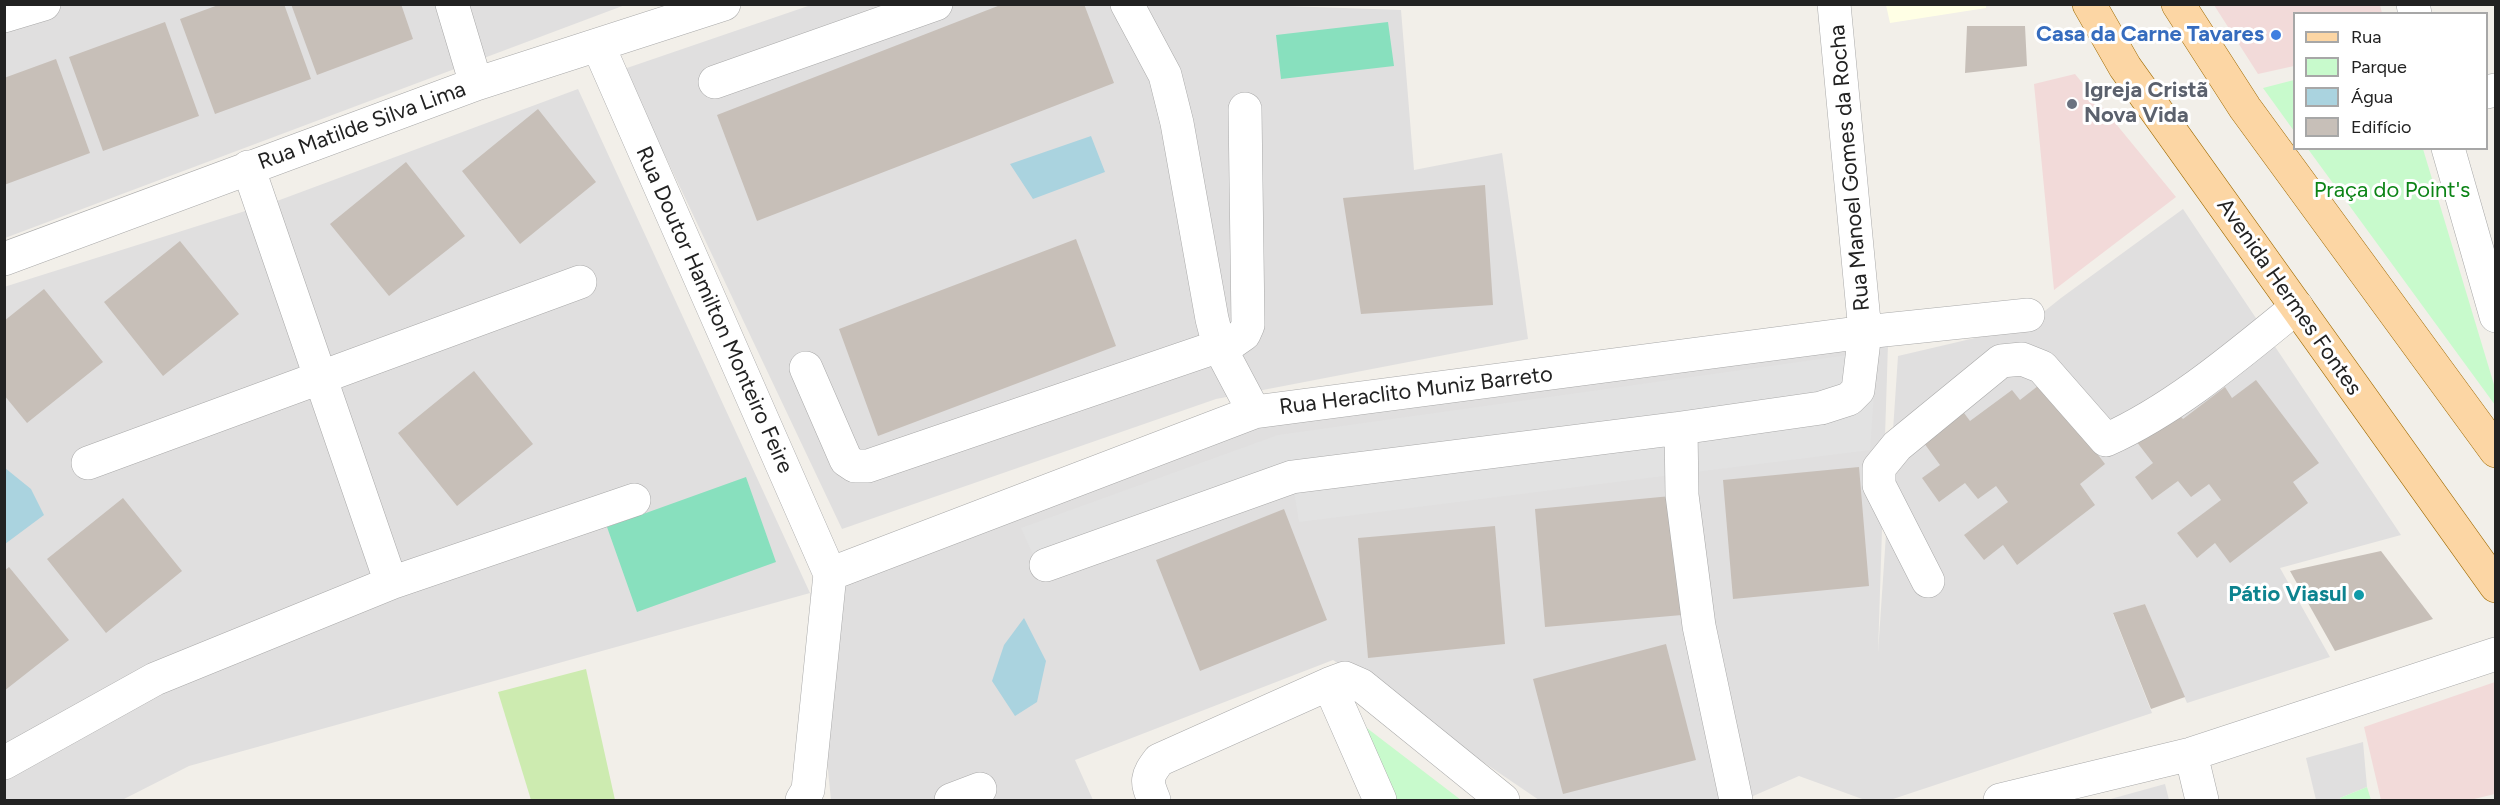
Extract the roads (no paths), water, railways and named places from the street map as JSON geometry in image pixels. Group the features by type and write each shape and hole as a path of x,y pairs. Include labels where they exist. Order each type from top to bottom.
{"main road":[{"name":"Avenida Hermes Fontes","path":"2089,4 2125,67 2496,586"},
{"path":"2178,4 2246,108 2496,451"}],"street":[{"path":"4,16 44,4"},
{"path":"452,4 476,84"},
{"name":"Rua Matilde Silva Lima","path":"4,259 476,84 724,4"},
{"path":"715,82 936,4"},
{"path":"1127,4 1165,75 1177,123 1212,319 1219,346 1254,412"},
{"name":"Rua Manoel Gomes da Rocha","path":"1046,565 1292,477 1681,428 1821,408 1849,399 1858,390 1865,332 1834,4"},
{"name":"Rua Doutor Hamilton Monteiro Feire","path":"598,45 830,574"},
{"path":"806,368 846,460 855,466 867,466 1219,346 1244,334 1248,325 1245,109"},
{"path":"2449,150 2496,316"},
{"path":"248,167 391,583"},
{"path":"88,464 580,282"},
{"path":"1928,581 1879,485 1879,468 1897,446 2001,361 2022,359 2042,367 2106,440 2142,424 2251,344 2297,307"},
{"name":"Rua Heraclito Muniz Barreto","path":"830,574 1254,412 1865,332 2028,315"},
{"path":"1681,428 1682,495 1699,626 1736,801"},
{"path":"4,763 155,680 391,583 634,500"},
{"path":"802,801 808,790 830,574"},
{"path":"2000,801 2191,754 2496,654"},
{"path":"1151,793 1150,772 1159,760 1345,678 1360,685 1503,801"},
{"path":"1329,684 1380,801"},
{"path":"2191,754 2202,801"}],"water":[{"path":"1091,136 1105,172 1033,199 1010,164"},
{"path":"5,468 31,489 44,515 5,544"},
{"path":"1024,618 1046,661 1037,702 1015,716 992,681 1004,645"}],"place":[{"name":"Casa da Carne Tavares","path":"2276,35"},
{"name":"Igreja Cristã Nova Vida","path":"2072,104"},
{"name":"Pátio Viasul","path":"2359,595"}],"park label":[{"name":"Praça do Point's","path":"2392,191"}]}
